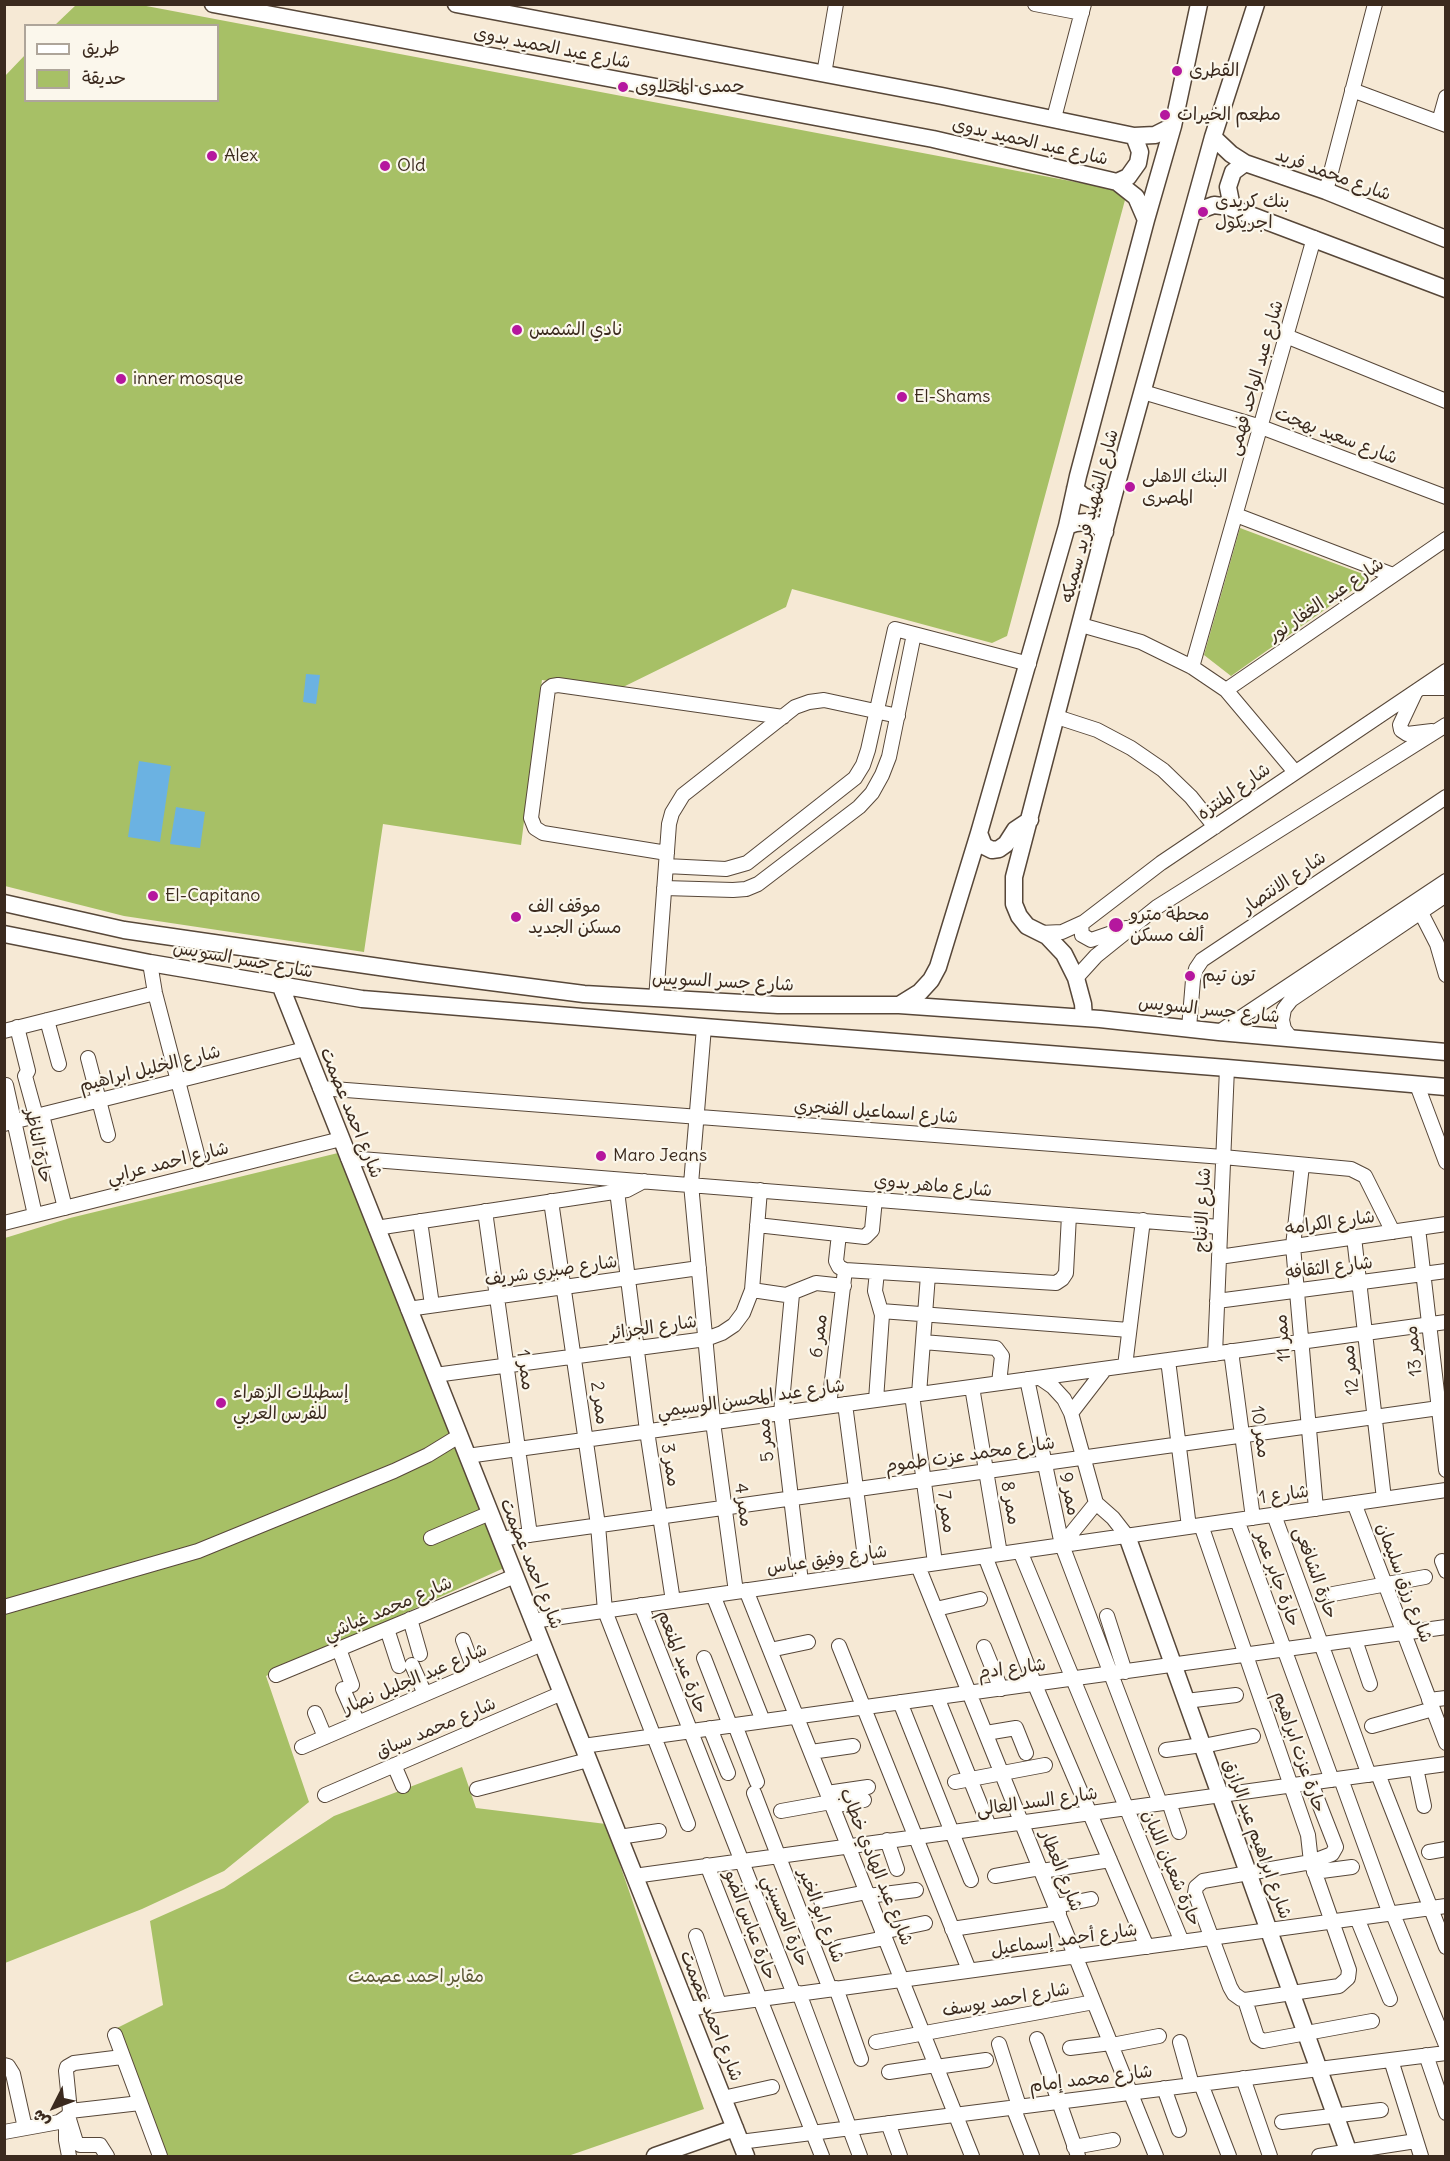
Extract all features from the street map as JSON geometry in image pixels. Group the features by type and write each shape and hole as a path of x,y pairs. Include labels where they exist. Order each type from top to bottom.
{"main road":[{"name":"شارع الشهيد فريد سميكه","path":"898,1005 920,992 931,980 938,967 979,833 1067,526 1146,220 1173,126 1199,4"},
{"path":"1195,26 1208,4"},
{"path":"1244,4 1245,39"},
{"name":"شارع الشهيد فريد سميكه","path":"1084,1018 1076,978 1056,944 1023,921 1014,903 1014,877 1114,494 1213,137 1256,4"},
{"name":"شارع عبد الحميد بدوى","path":"220,5 922,137 1117,182 1136,197 1146,220"},
{"name":"شارع عبد الحميد بدوى","path":"464,5 1054,118 1134,136 1155,135 1173,126"},
{"path":"1117,182 1128,177 1138,164 1140,152 1134,136"},
{"name":"شارع محمد فريد","path":"1213,137 1231,154 1245,163 1326,191 1446,239"},
{"path":"1238,210 1231,202 1228,187 1233,172 1245,163"},
{"path":"1192,213 1214,205 1238,210 1446,289"},
{"path":"1075,489 1083,496 1094,500 1105,499 1114,494"},
{"path":"1067,526 1086,522 1096,525 1105,532"},
{"path":"979,833 984,846 992,850 999,849 1006,844 1015,830 1030,820"},
{"name":"شارع جسر السويس","path":"4,903 124,930 584,994 778,1005 898,1005 1084,1018 1446,1052"},
{"name":"شارع جسر السويس","path":"4,934 281,987 362,999 1446,1087"},
{"name":"شارع احمد عصمت","path":"281,987 740,2142"},
{"name":"شارع ابراهيم عبد الرازق","path":"1127,1536 1349,2154"},
{"path":"665,2155 740,2142"}],"street":[{"path":"824,74 836,4"},
{"path":"1035,4 1083,9 1054,118"},
{"path":"1326,191 1375,4"},
{"path":"1352,90 1442,124 1446,97"},
{"name":"شارع عبد الواحد فهمى","path":"1192,667 1314,238"},
{"path":"1286,336 1446,401"},
{"name":"شارع سعيد بهجت","path":"1143,392 1261,427 1446,497"},
{"path":"1236,515 1393,575"},
{"name":"شارع عبد الغفار نور","path":"1226,690 1446,540"},
{"path":"1081,625 1141,642 1192,667 1226,690 1295,772"},
{"path":"783,717 552,686 548,689 531,819 535,828 543,833 667,860 726,869 737,867 756,856 855,778 863,765 895,629 1029,664"},
{"path":"664,888 739,890 758,884 859,807 872,793 889,757 914,634"},
{"name":"شارع المنتزه","path":"1040,933 1062,932 1081,924 1161,863 1446,670"},
{"path":"1441,728 1407,734 1401,730 1400,725 1417,689 1446,688"},
{"path":"656,999 672,813 684,795 795,707 824,700 898,716"},
{"path":"1057,717 1097,730 1131,748 1163,770 1191,797 1215,827"},
{"path":"1076,978 1096,956 1157,907 1441,728"},
{"name":"شارع الانتصار","path":"1189,1028 1192,980 1202,960 1446,797"},
{"path":"1290,1038 1282,1025 1282,1014 1287,1004 1418,906 1446,881"},
{"path":"1219,1032 1418,906 1446,895"},
{"path":"1418,906 1437,944 1446,975"},
{"path":"1081,924 1082,934 1091,940 1134,925"},
{"path":"150,963 155,993 202,1173"},
{"path":"65,1208 25,1076 28,1071 11,1029 155,993"},
{"path":"1273,996 1277,1003 1287,1004"},
{"path":"47,1020 58,1064"},
{"name":"ممر 4","path":"704,1028 691,1184 713,1422 725,1508 741,1591"},
{"name":"شارع الخليل ابراهيم","path":"10,1123 305,1049"},
{"path":"88,1058 108,1135"},
{"name":"شارع الانتاج","path":"1215,1354 1227,1068"},
{"name":"حارة الناظر","path":"6,1085 10,1123 35,1215"},
{"path":"1417,1085 1446,1162"},
{"name":"شارع اسماعيل الفنجري","path":"320,1088 1223,1157 1351,1169 1365,1176 1393,1232"},
{"name":"شارع احمد عرابي","path":"4,1223 341,1139"},
{"name":"شارع ماهر بدوي","path":"348,1158 1220,1227"},
{"name":"ممر 11","path":"1302,1165 1293,1246 1316,1509"},
{"name":"شارع ماهر بدوي","path":"376,1228 627,1190 644,1181"},
{"name":"شارع الجزائر","path":"435,1375 706,1339 722,1334 743,1313 752,1290 760,1190"},
{"name":"ممر 3","path":"617,1191 647,1431 673,1601"},
{"path":"757,1225 865,1237 872,1230 875,1199"},
{"name":"ممر 2","path":"551,1201 598,1525 605,1611 687,1824"},
{"name":"ممر 1","path":"485,1211 530,1534"},
{"path":"845,1270 1056,1283 1066,1272 1069,1215"},
{"path":"1125,1366 1143,1220"},
{"path":"420,1221 432,1305"},
{"name":"شارع الكرامه","path":"1219,1257 1446,1224"},
{"name":"ممر 13","path":"1418,1228 1442,1408 1446,1470"},
{"name":"ممر 6","path":"829,1406 845,1270 839,1267 836,1261 839,1234"},
{"name":"ممر 12","path":"1354,1237 1384,1499"},
{"name":"شارع صبري شريف","path":"408,1309 699,1269"},
{"name":"شارع الثقافه","path":"1217,1301 1446,1271"},
{"path":"876,1400 881,1311 874,1291 877,1272"},
{"name":"ممر 7","path":"928,1275 923,1342 915,1395 923,1480 935,1563"},
{"path":"752,1290 786,1295 816,1283 844,1286"},
{"name":"ممر 5","path":"792,1294 781,1413 801,1582"},
{"path":"881,1311 1129,1330"},
{"name":"شارع عبد المحسن الوسيمي","path":"467,1456 1446,1322"},
{"path":"923,1342 996,1348 1002,1356 999,1383"},
{"name":"ممر 10","path":"1231,1352 1253,1518"},
{"path":"1167,1360 1178,1444 1195,1526"},
{"path":"1071,1413 1105,1369"},
{"path":"1034,1378 1059,1393 1071,1413 1096,1503 1113,1518 1127,1536"},
{"name":"ممر 9","path":"1034,1378 1044,1463 1062,1545 1111,1673 1164,1802 1179,1832"},
{"name":"ممر 8","path":"972,1387 1000,1554"},
{"path":"845,1404 867,1573"},
{"name":"شارع محمد عزت طموم","path":"500,1539 1442,1408"},
{"path":"4,1607 198,1551 394,1471 428,1455 459,1436"},
{"name":"شارع 1","path":"1127,1536 1446,1491"},
{"path":"1062,1545 1096,1503"},
{"name":"شارع رزق سليمان","path":"1354,1503 1431,1704 1443,1728 1446,1743"},
{"path":"431,1538 490,1513"},
{"name":"حارة الشافعى","path":"1274,1515 1321,1644 1446,1947"},
{"name":"حارة جابر عمر","path":"1236,1520 1284,1649 1446,2045"},
{"name":"حارة عزت ابراهيم","path":"1195,1526 1246,1654 1308,1834 1313,1867 1349,1970 1348,1978 1339,1986 1292,1994"},
{"name":"شارع وفيق عباس","path":"533,1621 1127,1536"},
{"name":"حارة شعبان اللبان","path":"1020,1551 1182,1942"},
{"path":"985,1556 1035,1684 1147,1947"},
{"name":"شارع العطار","path":"918,1566 1156,2157"},
{"name":"شارع محمد غباشي","path":"276,1675 515,1576"},
{"path":"1333,1594 1425,1577"},
{"name":"شارع عبد الهادي خطاب","path":"741,1591 770,1650 972,2157"},
{"path":"713,1595 763,1721"},
{"path":"936,1609 980,1599"},
{"name":"حارة عبد المنعم","path":"641,1605 741,1861"},
{"path":"1107,1616 1125,1672"},
{"path":"410,1662 411,1619"},
{"name":"شارع ادم","path":"477,1789 585,1753 653,1736 1446,1627"},
{"path":"387,1629 410,1662 425,1694"},
{"path":"463,1640 475,1672"},
{"path":"1355,1640 1370,1684"},
{"path":"770,1650 808,1642"},
{"name":"شارع عبد الجليل نصار","path":"302,1747 542,1644"},
{"path":"839,1646 969,1970"},
{"path":"984,1647 1001,1689"},
{"path":"339,1649 357,1723"},
{"name":"شارع ابو الخير","path":"705,1658 756,1787 779,1856 861,2060"},
{"name":"شارع محمد سباق","path":"325,1795 562,1693"},
{"path":"1186,1701 1236,1695"},
{"path":"937,1697 989,1826"},
{"path":"1372,1726 1446,1698"},
{"path":"900,1702 971,1880"},
{"path":"315,1713 325,1737"},
{"path":"710,1728 728,1773"},
{"path":"986,1733 1017,1729 1026,1753"},
{"path":"1166,1750 1252,1736"},
{"path":"811,1752 853,1746"},
{"name":"شارع السد العالى","path":"634,1876 1446,1764"},
{"path":"394,1765 402,1786"},
{"path":"955,1782 1045,1765"},
{"path":"1416,1768 1424,1806"},
{"path":"1311,1783 1335,1847 1329,1857 1313,1867"},
{"path":"781,1811 866,1794"},
{"path":"619,1837 659,1831"},
{"path":"887,1840 897,1869"},
{"path":"1429,1852 1446,1850"},
{"path":"995,1876 1110,1860"},
{"name":"حارة الحسيني","path":"741,1861 797,1994 860,2157"},
{"name":"حارة عباس الضو","path":"707,1865 822,2157"},
{"path":"1292,1994 1245,2000 1232,1991 1195,1893 1196,1887 1203,1881 1248,1872 1313,1867 1352,1867"},
{"path":"821,1901 916,1890"},
{"path":"952,1929 1057,1910 1091,1899"},
{"name":"شارع أحمد إسماعيل","path":"687,2009 1446,1906"},
{"path":"1358,1918 1390,2000"},
{"path":"838,1947 925,1923"},
{"path":"696,1936 719,2004"},
{"path":"1245,2000 1260,2040 1372,2021"},
{"name":"شارع احمد يوسف","path":"876,2042 1094,2002"},
{"path":"115,2036 159,2157"},
{"path":"1070,2048 1160,2036"},
{"path":"1037,2038 1076,2152 1113,2140"},
{"path":"1180,2042 1229,2157"},
{"path":"999,2044 1032,2157"},
{"name":"شارع محمد إمام","path":"740,2142 1446,2053"},
{"path":"1426,2055 1446,2113"},
{"path":"107,2157 100,2145 80,2145 76,2142 69,2114 66,2071 67,2067 74,2063 123,2057"},
{"path":"889,2072 986,2060"},
{"path":"1391,2060 1421,2157"},
{"path":"4,2065 8,2066 14,2074 26,2128"},
{"path":"1243,2078 1270,2157"},
{"path":"723,2098 772,2087"},
{"path":"1164,2088 1179,2130"},
{"path":"4,2132 59,2122 69,2114 140,2103"},
{"path":"1282,2122 1381,2110"},
{"path":"69,2114 66,2131 69,2157"},
{"path":"888,2123 900,2157"},
{"path":"1319,2157 1349,2154 1416,2141"}],"green space":[{"path":"76,5 141,5 1118,190 1125,200 1007,636 992,643 792,589 786,607 617,690 542,680 521,845 383,824 364,952 124,916 5,886 5,76 24,56 24,102 219,102 219,24 56,24"},
{"path":"1240,528 1371,577 1231,676 1204,655"},
{"name":"إسطبلات الزهراء للفرس العربي","path":"338,1153 504,1568 266,1676 309,1802 224,1871 142,1909 5,1963 5,1238 70,1218"},
{"name":"مقابر احمد عصمت","path":"462,1767 476,1808 606,1824 704,2109 568,2156 168,2156 117,2028 163,2005 150,1921 224,1888 334,1816"}],"water":[{"path":"306,674 320,675 316,704 303,702"},
{"path":"139,761 171,766 160,842 128,837"},
{"path":"176,807 205,812 200,848 170,844"}],"place":[{"name":"القطرى","path":"1177,71"},
{"name":"حمدى المحلاوى","path":"623,87"},
{"name":"مطعم الخيرات","path":"1165,115"},
{"name":"Alex","path":"212,156"},
{"name":"Old","path":"385,166"},
{"name":"بنك كريدى اجريكول","path":"1203,212"},
{"name":"نادي الشمس","path":"517,330"},
{"name":"inner mosque","path":"121,379"},
{"name":"El-Shams","path":"902,397"},
{"name":"البنك الاهلى المصرى","path":"1130,487"},
{"name":"El-Capitano","path":"153,896"},
{"name":"موقف الف مسكن الجديد","path":"516,917"},
{"name":"محطة مترو ألف مسكن","path":"1116,925"},
{"name":"تون تيم","path":"1190,976"},
{"name":"Maro Jeans","path":"601,1156"},
{"name":"إسطبلات الزهراء للفرس العربي","path":"221,1403"}]}
